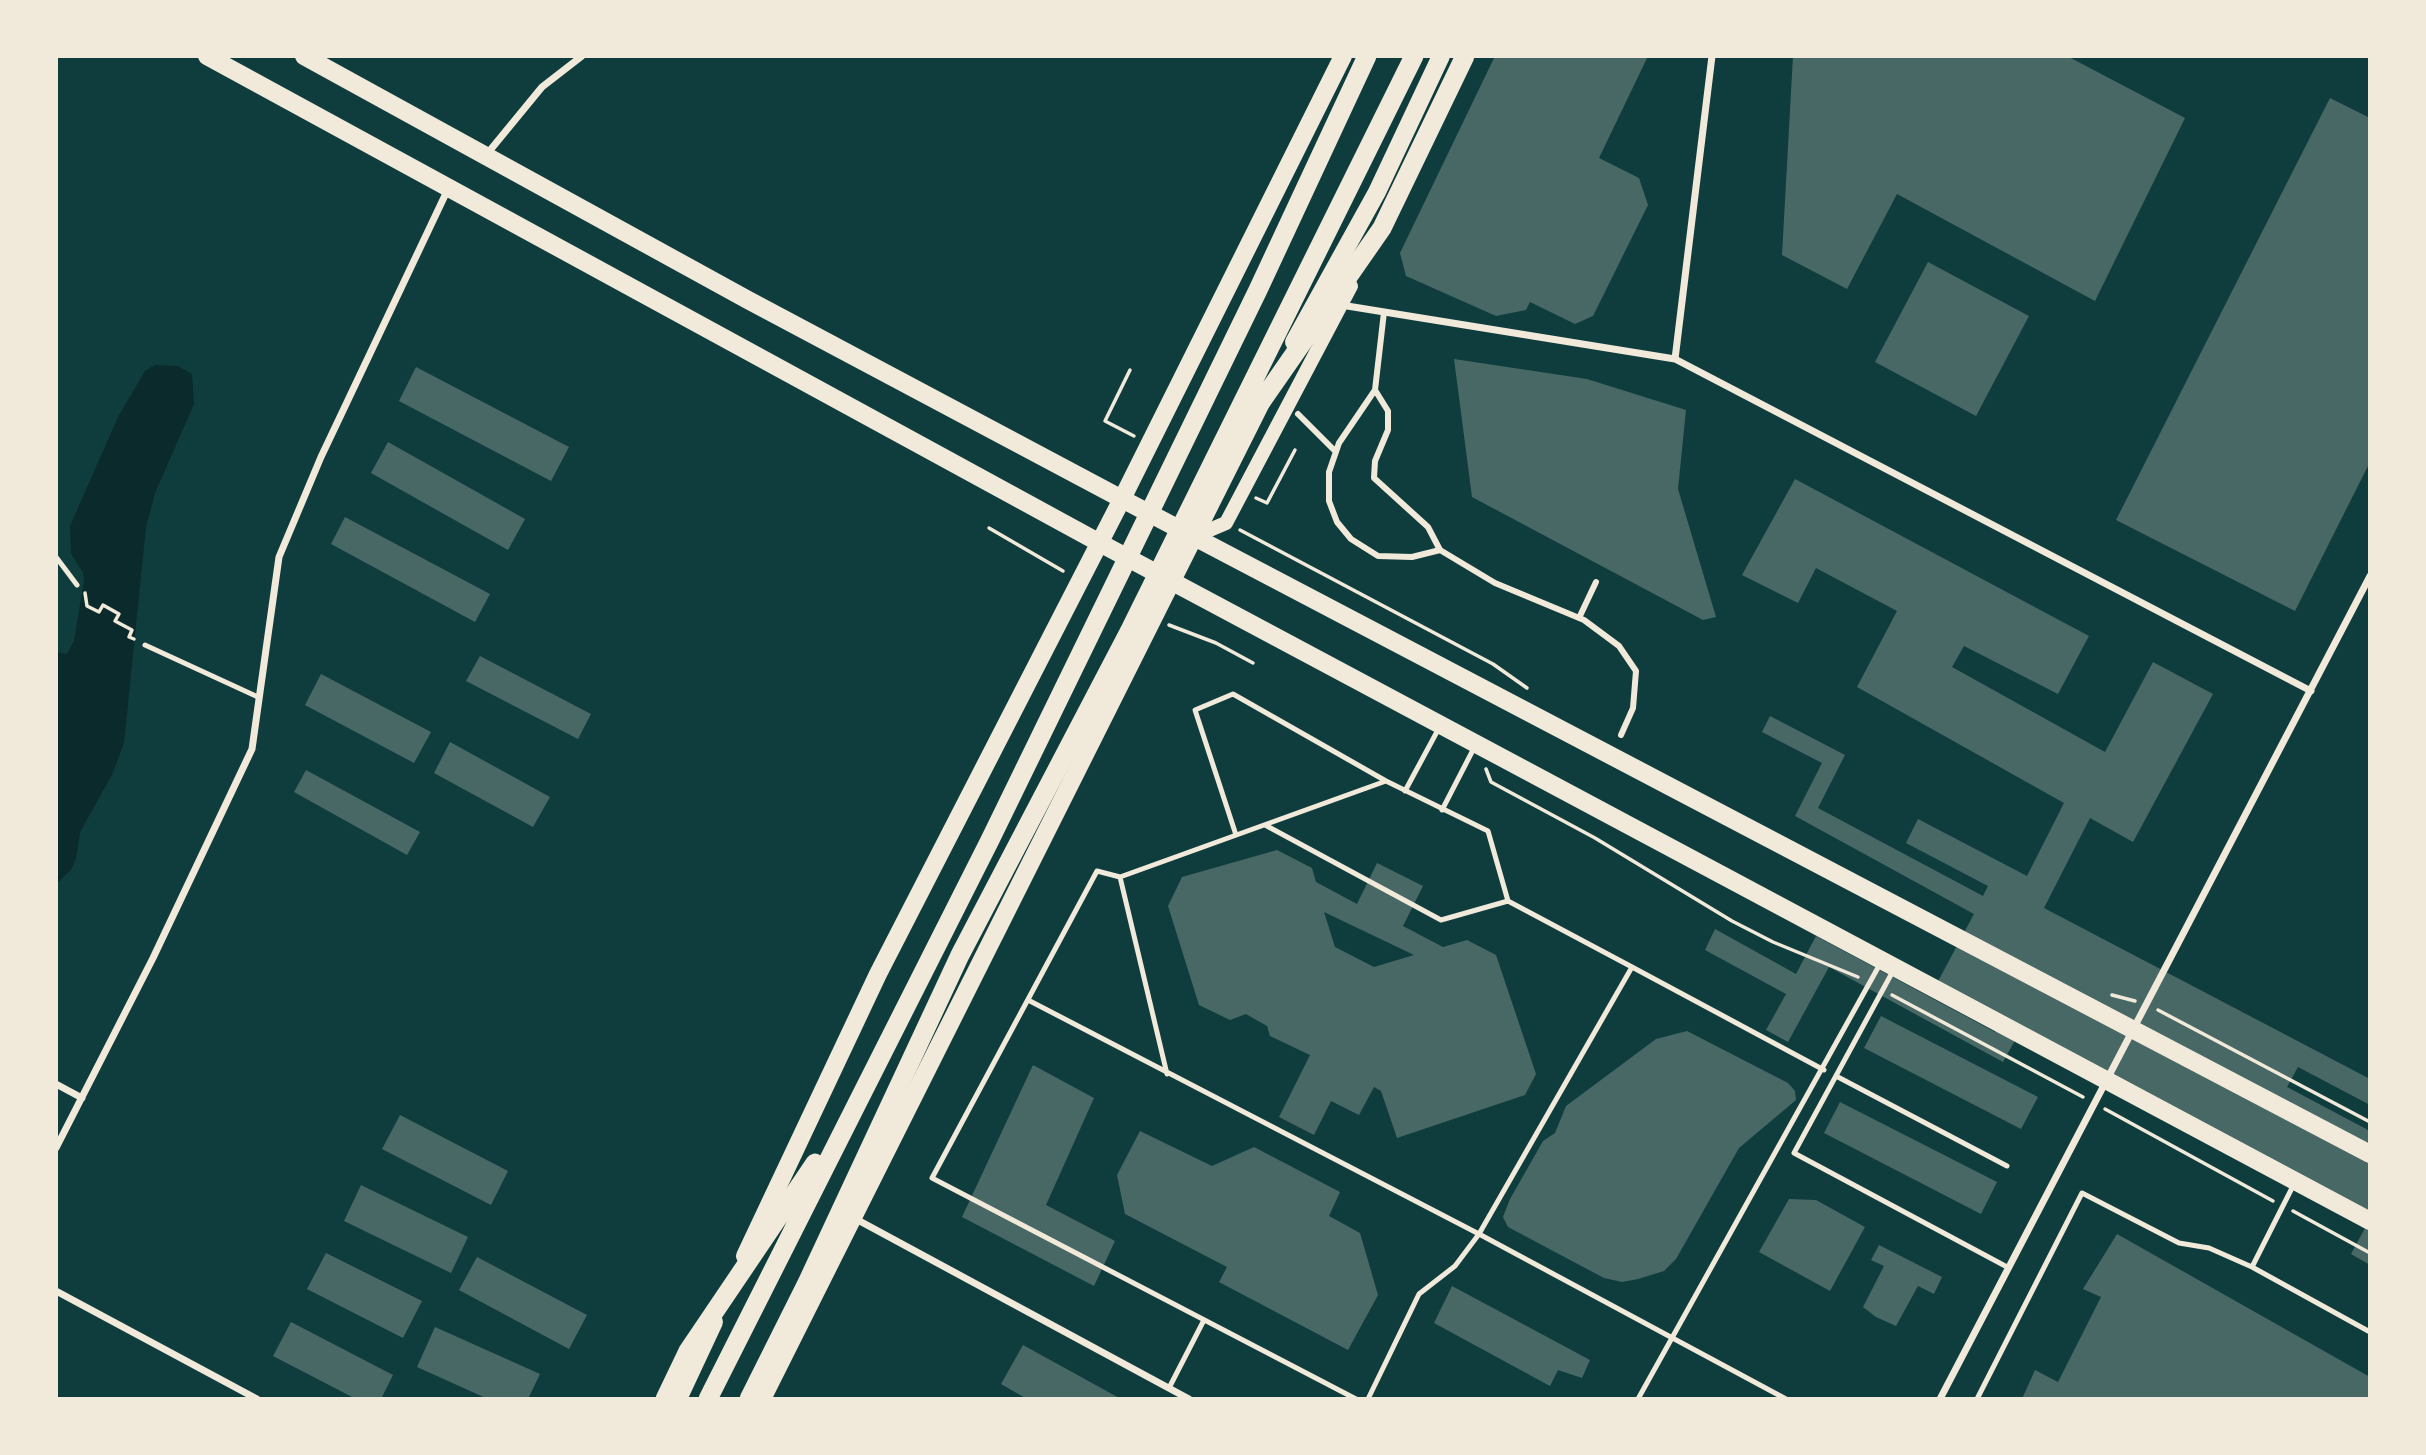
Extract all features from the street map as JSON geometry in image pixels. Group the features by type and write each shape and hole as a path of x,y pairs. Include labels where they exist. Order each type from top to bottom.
{"highway":[{"path":"708,1399 1114,585 1367,56"},
{"path":"749,1399 807,1283 960,955 1135,620 1414,56"},
{"path":"1261,402 1382,228 1467,56"},
{"path":"665,1399 688,1351 857,1101"}],"main road":[{"path":"207,56 1098,542 2370,1221"},
{"path":"304,56 487,154 748,300 1193,537 2370,1154"},
{"path":"678,1399 878,974 1122,499 1343,56"},
{"path":"762,1399 851,1216 1261,402 1377,192 1441,56"},
{"path":"1193,537 1226,523 1341,305 1467,56"}],"street":[{"path":"487,154 542,87 582,56"},
{"path":"1675,359 1712,56"},
{"path":"56,1148 252,749 279,557 321,457 448,189"},
{"path":"1341,305 1675,359 2311,691"},
{"path":"1384,312 1375,390 1335,451 1329,472 1329,501 1337,522 1351,540 1378,556 1412,557 1440,550"},
{"path":"1375,390 1388,411 1388,430 1375,461 1374,478 1427,527 1440,550 1495,583 1579,618 1619,646 1636,671 1633,708 1621,735"},
{"path":"1298,414 1335,451"},
{"path":"1940,1399 2108,1082 2370,576"},
{"path":"1579,618 1596,582"},
{"path":"56,1084 82,1098"},
{"path":"851,1216 1189,1399"},
{"path":"56,1291 257,1399"}],"lane":[{"path":"56,557 77,585"},
{"path":"145,645 258,697"},
{"path":"1236,835 1195,710 1233,694 1386,781 1488,831 1508,901"},
{"path":"1405,791 1440,725"},
{"path":"1442,810 1476,745"},
{"path":"1356,1399 932,1178 1097,871 1120,877 1386,781"},
{"path":"1265,825 1441,920 1508,901 1824,1070"},
{"path":"1120,877 1167,1074"},
{"path":"1638,1399 1824,1070 1870,983 1889,965"},
{"path":"1889,965 1883,990 1794,1153 2010,1268"},
{"path":"1368,1399 1419,1294 1455,1266 1479,1234 1632,967"},
{"path":"1028,1000 1479,1234 1786,1399"},
{"path":"1836,1076 2007,1166"},
{"path":"2252,1267 2296,1182"},
{"path":"1977,1399 2082,1194 2179,1243 2209,1248 2252,1267 2370,1332"},
{"path":"1169,1388 1204,1320"}],"path":[{"path":"1113,405 1130,370"},
{"path":"1275,486 1295,450"},
{"path":"989,528 1025,547"},
{"path":"77,585 88,596 87,606 99,612 103,605 119,614 115,621 132,630 129,637 145,645"},
{"path":"1216,643 1253,663"},
{"path":"1476,745 1490,782 1595,838 1732,921 1870,983"},
{"path":"1883,990 2370,1253"}],"water":[{"path":"155,365 178,366 192,374 194,404 155,493 146,527 124,743 112,775 80,832 76,859 71,870 56,884 56,652 67,654 74,641 84,580 83,573 71,553 70,526 118,417 145,371"}],"building":[{"path":"1495,56 1648,56 1599,158 1639,178 1648,205 1593,316 1575,324 1530,302 1526,310 1496,316 1406,276 1400,253"},
{"path":"1793,56 2067,56 2185,118 2095,301 1897,194 1847,289 1782,255"},
{"path":"2330,98 2370,118 2370,462 2295,611 2116,520"},
{"path":"1928,262 2029,316 1976,416 1875,362"},
{"path":"1454,359 1587,379 1686,410 1678,489 1716,617 1703,620 1472,497"},
{"path":"416,367 569,447 551,481 399,401"},
{"path":"388,442 525,519 508,550 371,473"},
{"path":"1795,479 2089,636 2058,694 1964,646 1952,667 2105,752 2153,662 2213,694 2133,842 2090,818 2044,908 2370,1079 2370,1105 2298,1067 2287,1087 2370,1131 2370,1219 2020,1031 2003,1062 1829,967 1788,1042 1766,1030 1786,994 1705,950 1715,929 1796,974 1816,936 1995,1032 2001,1021 1936,985 1974,914 1795,816 1822,763 1762,732 1770,716 1845,755 1818,808 1983,896 1988,886 1906,843 1918,819 2027,876 2064,803 1857,687 1897,611 1816,568 1798,603 1742,575"},
{"path":"345,517 490,594 475,622 331,544"},
{"path":"480,656 591,714 578,739 466,681"},
{"path":"321,674 431,732 414,763 305,705"},
{"path":"450,742 550,797 533,827 434,773"},
{"path":"306,770 420,832 407,855 294,792"},
{"path":"1277,850 1312,868 1316,882 1357,904 1377,863 1423,886 1403,926 1443,947 1467,940 1496,955 1536,1074 1525,1095 1397,1138 1381,1091 1374,1087 1359,1115 1331,1101 1314,1135 1279,1117 1310,1055 1270,1036 1267,1026 1246,1014 1230,1020 1199,1005 1168,906 1182,877","holes":["1324,912 1414,955 1374,967 1335,947"]},
{"path":"1881,1016 2038,1097 2021,1129 1864,1048"},
{"path":"1687,1031 1788,1083 1795,1091 1796,1100 1739,1148 1676,1259 1664,1271 1622,1282 1604,1278 1508,1227 1503,1217 1510,1199 1543,1141 1555,1133 1566,1106 1656,1039"},
{"path":"1033,1065 1094,1098 1046,1205 1115,1241 1094,1286 962,1217"},
{"path":"1840,1102 1997,1182 1981,1214 1824,1133"},
{"path":"400,1115 508,1171 491,1205 382,1149"},
{"path":"1140,1131 1212,1166 1254,1147 1340,1192 1329,1216 1360,1233 1378,1295 1348,1350 1219,1282 1227,1267 1125,1214 1117,1175"},
{"path":"361,1185 468,1237 451,1273 344,1221"},
{"path":"1789,1199 1816,1200 1865,1227 1830,1291 1759,1252"},
{"path":"2370,1219 2369,1250 2370,1265 2351,1254"},
{"path":"2117,1234 2370,1377 2369,1399 2022,1399 2035,1370 2058,1382 2101,1297 2083,1289"},
{"path":"1879,1245 1942,1277 1934,1294 1918,1286 1896,1326 1876,1317 1863,1307 1884,1266 1871,1260"},
{"path":"326,1253 422,1301 403,1338 307,1289"},
{"path":"477,1257 587,1315 569,1349 459,1290"},
{"path":"1452,1286 1590,1360 1582,1378 1558,1370 1550,1386 1434,1323"},
{"path":"291,1322 393,1375 381,1399 356,1399 273,1356"},
{"path":"435,1327 540,1374 528,1399 488,1399 417,1367"},
{"path":"1023,1345 1121,1399 1027,1399 1001,1384"}]}
